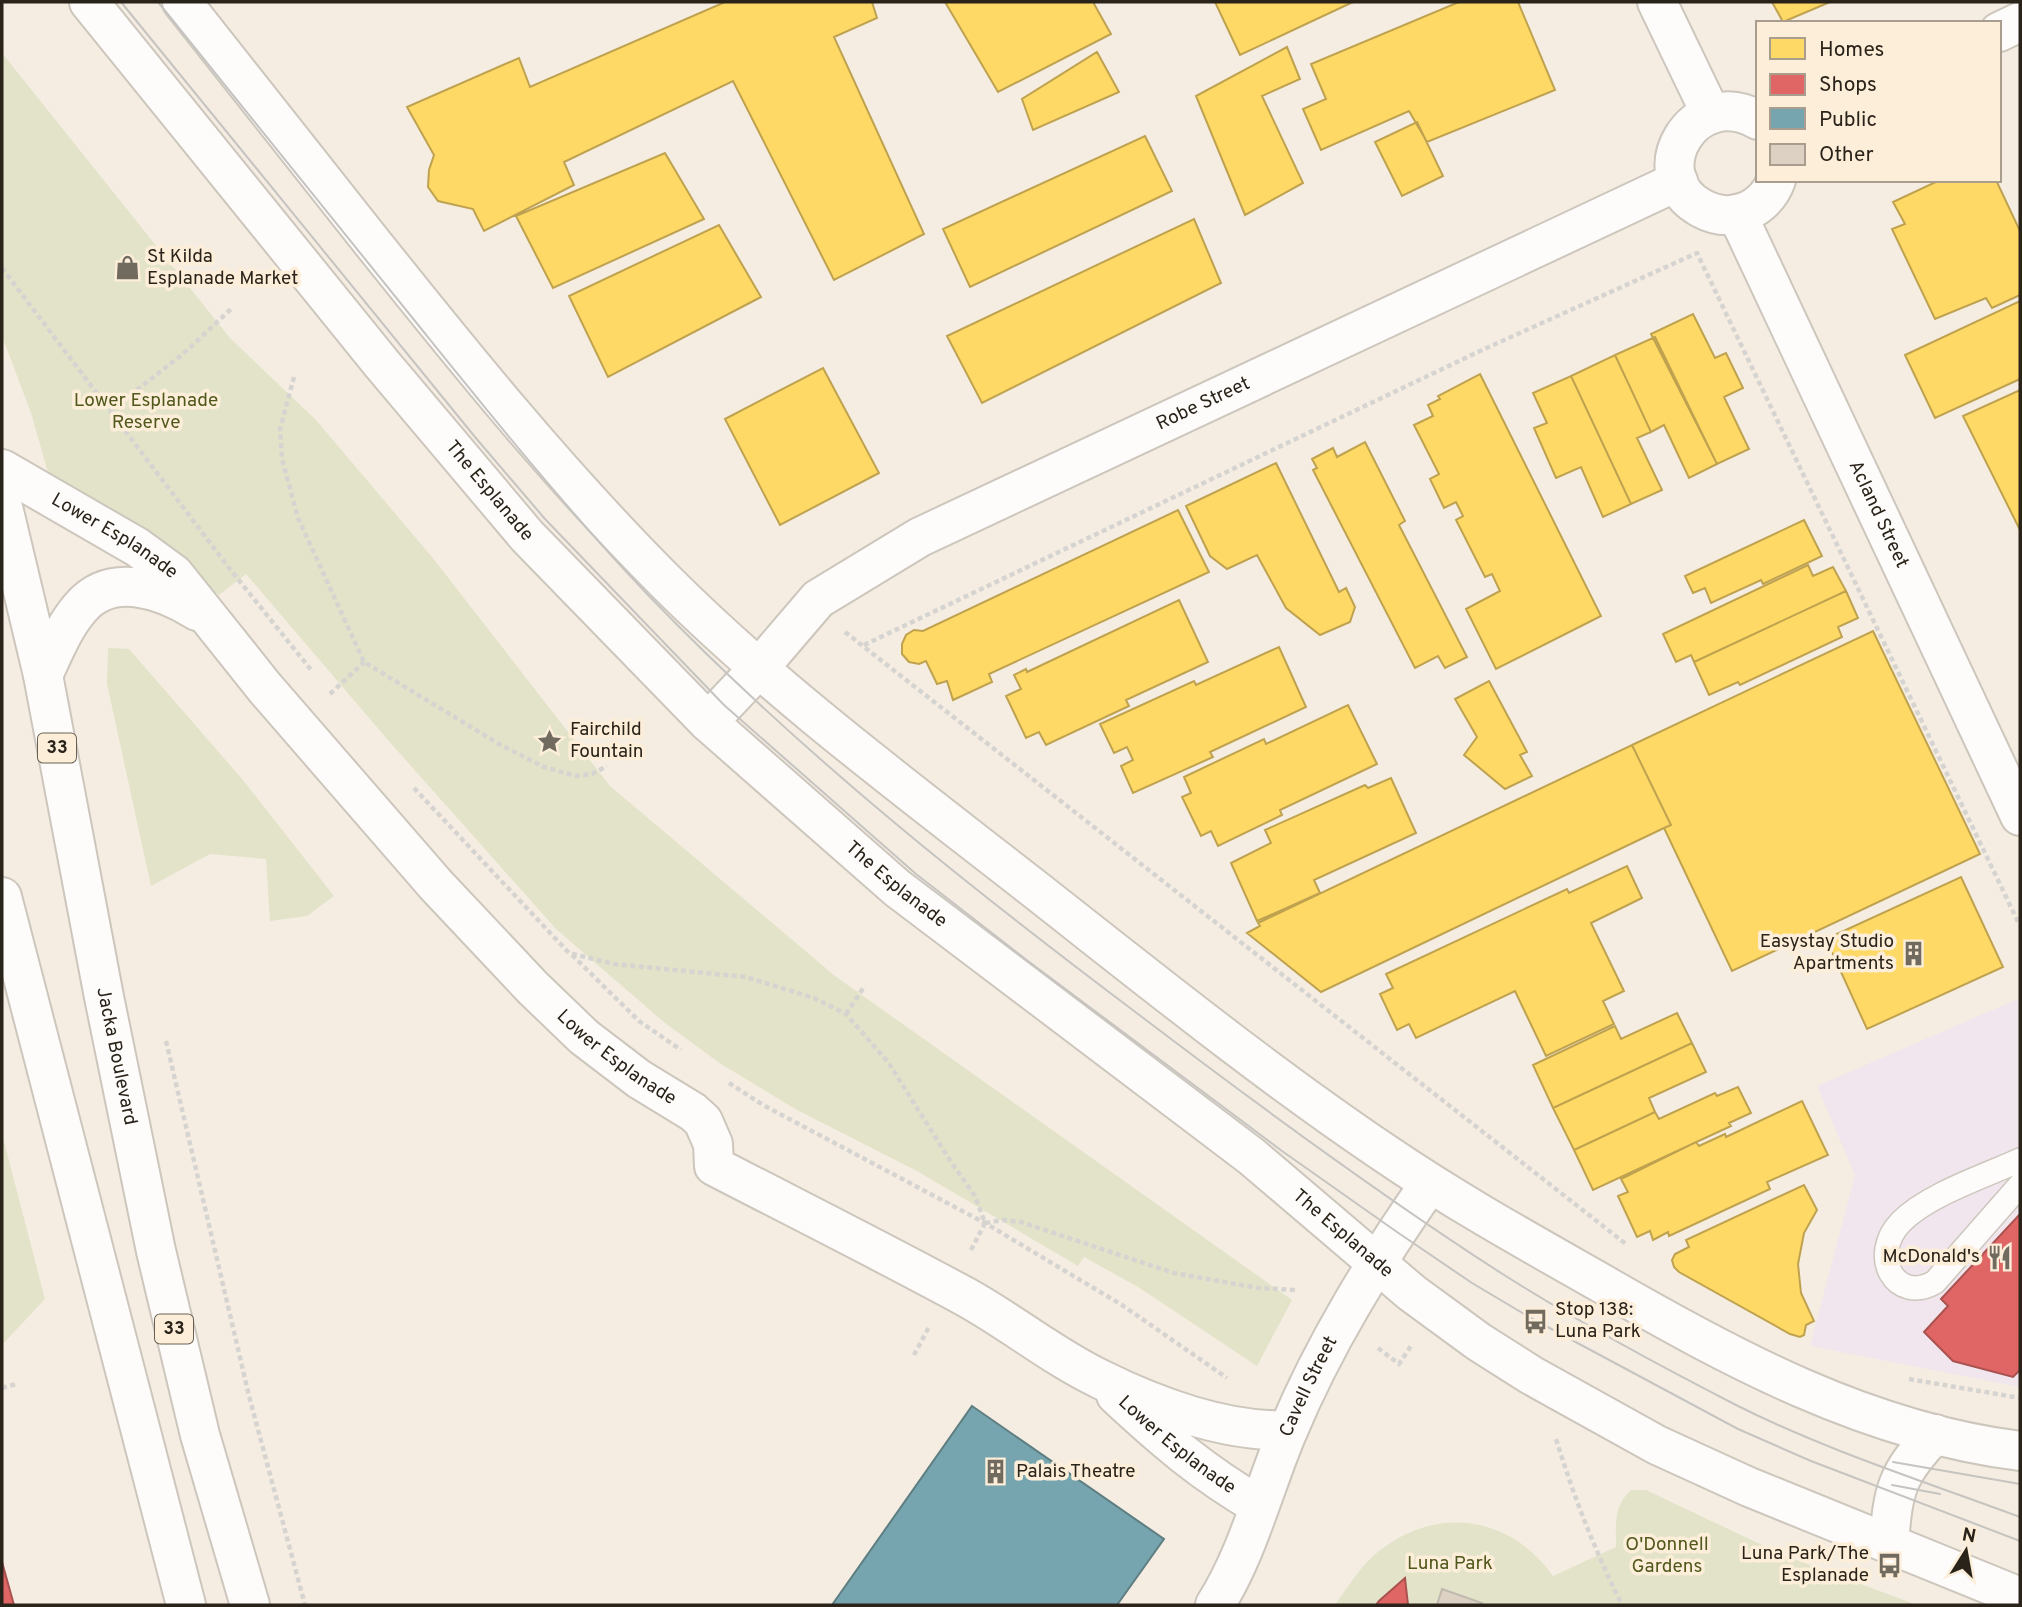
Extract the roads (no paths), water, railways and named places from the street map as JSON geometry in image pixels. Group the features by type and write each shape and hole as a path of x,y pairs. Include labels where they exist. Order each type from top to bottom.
{"street":[{"name":"The Esplanade","path":"89,2 373,354 527,536 708,722 897,888 1251,1156 1435,1311 1479,1342 1618,1425 1749,1488 1889,1544"},
{"path":"182,2 507,410 578,490 667,583 759,668 973,842 1246,1054 1383,1152 1430,1183 1661,1318 1766,1372 1865,1415 1935,1434 2020,1451"},
{"path":"1657,2 1711,114"},
{"path":"2001,31 2020,22"},
{"path":"1756,119 1742,113 1726,111 1696,121 1681,141 1675,164 1678,181 1695,205 1708,212 1723,215 1752,209 1764,200 1775,182"},
{"name":"Robe Street","path":"708,722 818,599 920,537 1678,181"},
{"name":"Acland Street","path":"1737,214 2017,802"},
{"name":"Lower Esplanade","path":"2,469 152,556 174,574 265,688 436,885 533,988 584,1037 649,1086 699,1117 711,1136 714,1166 968,1298 1099,1379 1179,1412 1210,1421 1261,1430 1288,1430"},
{"name":"Jacka Boulevard","path":"2,503 43,675 104,998 156,1251 200,1435 250,1605"},
{"path":"2,567 12,576 26,601"},
{"name":"Lower Esplanade","path":"43,675 75,614 85,603 105,591 132,587 154,590 182,601 212,623"},
{"path":"2,897 186,1605"},
{"name":"Cavell Street","path":"1215,1605 1237,1562 1288,1430 1334,1335 1377,1262 1430,1183"},
{"name":"Lower Esplanade","path":"1099,1379 1181,1455 1258,1506"},
{"path":"1935,1434 1915,1455 1900,1479 1893,1502 1889,1544 2020,1597"}],"lane":[{"path":"2020,1160 1925,1203 1908,1214 1892,1232 1888,1241 1885,1259 1892,1274 1905,1285 1916,1288 1935,1282 2020,1185"}],"tram line":[{"path":"121,2 475,437 545,519 724,705 916,874 1282,1151 1472,1283 1529,1317 1738,1429 1811,1461 2020,1541"},
{"path":"158,2 503,429 618,563 706,654 765,709 950,868 1077,968 1274,1116 1409,1212 1529,1291 1646,1358 1770,1421 1876,1465 2020,1517"},
{"path":"1893,1462 2020,1484"},
{"path":"1892,1485 1940,1494"}],"place":[{"name":"St Kilda Esplanade Market","path":"127,268"},
{"name":"Fairchild Fountain","path":"550,741"},
{"name":"Easystay Studio Apartments","path":"1914,953"},
{"name":"McDonald's","path":"2000,1257"},
{"name":"Stop 138: Luna Park","path":"1535,1321"},
{"name":"Palais Theatre","path":"996,1472"},
{"name":"Luna Park/The Esplanade","path":"1889,1565"}],"park label":[{"name":"Lower Esplanade Reserve","path":"146,412"},
{"name":"O'Donnell Gardens","path":"1667,1556"},
{"name":"Luna Park","path":"1450,1564"}]}
